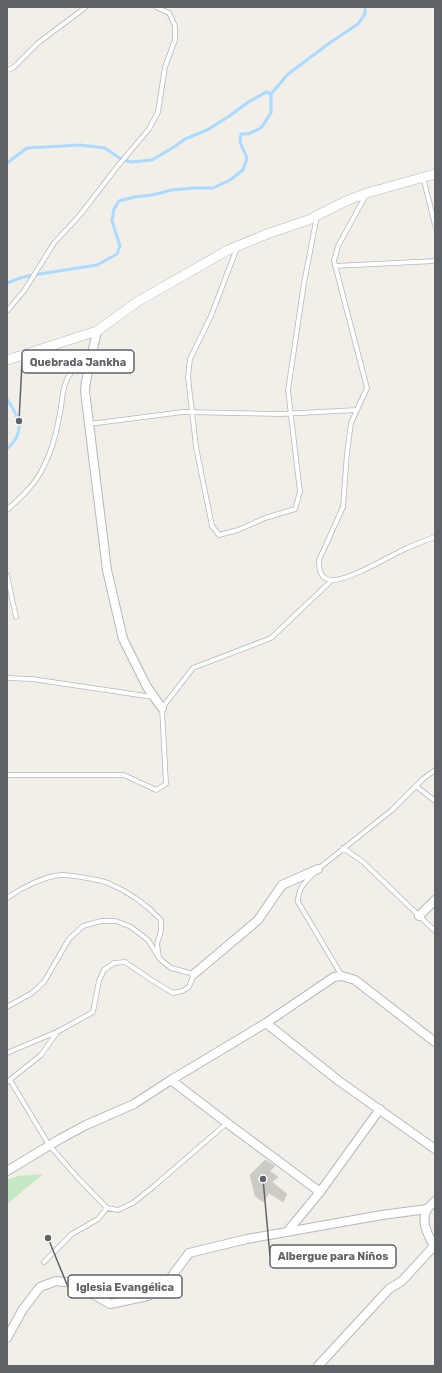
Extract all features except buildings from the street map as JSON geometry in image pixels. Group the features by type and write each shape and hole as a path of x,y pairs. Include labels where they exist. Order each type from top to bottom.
{"street":[{"path":"7,359 97,331 137,302 237,246 308,220 346,201 367,193 435,174"},
{"path":"97,331 85,391 107,570 123,639 143,680 162,708"},
{"path":"194,974 258,920 282,885 318,869"},
{"path":"419,916 435,900"},
{"path":"7,1171 86,1125 134,1104 266,1023 334,977 342,976 355,980 435,1042"},
{"path":"266,1023 339,1081 435,1149"},
{"path":"171,1080 227,1124 320,1192"},
{"path":"287,1232 320,1192 380,1109"},
{"path":"318,1366 389,1289 402,1282 435,1247 426,1230 424,1220 427,1209 435,1201"},
{"path":"7,1338 22,1309 40,1287 56,1281 73,1282 110,1304 148,1296 169,1280 189,1253 247,1239 382,1215 427,1209"}],"lane":[{"path":"7,70 13,68 38,43 86,7"},
{"path":"7,311 24,291 54,243 80,215 117,167 150,129 158,112 165,67 175,40 175,26 169,12 156,7"},
{"path":"423,177 435,224"},
{"path":"367,193 338,246 334,261 367,388 351,423 346,454 343,507 319,560 321,575 332,580 345,577 368,568 404,549 435,537"},
{"path":"237,246 211,316 190,359 188,376 196,447 212,526 219,535 238,530 265,518 295,509 300,492 288,390 292,351 317,215"},
{"path":"335,266 435,261"},
{"path":"7,510 27,491 42,470 53,444 60,417 62,396 66,381 74,368 91,361"},
{"path":"89,424 183,412 290,413 357,410"},
{"path":"7,575 16,617"},
{"path":"7,775 124,776 156,790 166,784 162,708 193,668 271,638 332,580"},
{"path":"7,678 32,679 154,698"},
{"path":"342,976 298,902 298,894 302,884 343,848 392,810 423,779 435,770"},
{"path":"416,786 435,801"},
{"path":"343,848 362,861 435,931"},
{"path":"7,898 18,891 44,879 63,875 107,882 152,910 161,920 161,931 158,944 160,959"},
{"path":"7,1007 32,993 44,982 69,939 84,926 101,921 116,921 130,927 148,940 160,959 171,968 194,974 189,987 182,991 173,993 125,962 114,963 104,970 99,981 94,998 93,1012 58,1031 7,1053"},
{"path":"58,1031 41,1055 8,1081 50,1145 78,1178 107,1208 118,1210 133,1203 227,1124"},
{"path":"44,1262 72,1234 98,1219 107,1208"}],"green space":[{"path":"43,1174 7,1204 7,1180 18,1176"}],"waterway":[{"path":"7,283 33,275 97,265 117,254 120,246 112,221 114,209 119,201 172,190 213,188 230,180 243,170 247,158 240,142 241,134 248,134 261,128 271,113 271,94 288,74 358,24 365,14 365,7"},
{"path":"7,163 27,148 80,145 105,148 121,159 131,162 152,160 185,139 207,130 266,92 271,94"},
{"path":"7,399 15,412 19,425 17,437 7,449"}],"place":[{"name":"Quebrada Jankha","path":"19,421"},
{"name":"Albergue para Niños","path":"263,1179"},
{"name":"Iglesia Evangélica","path":"48,1238"}]}
